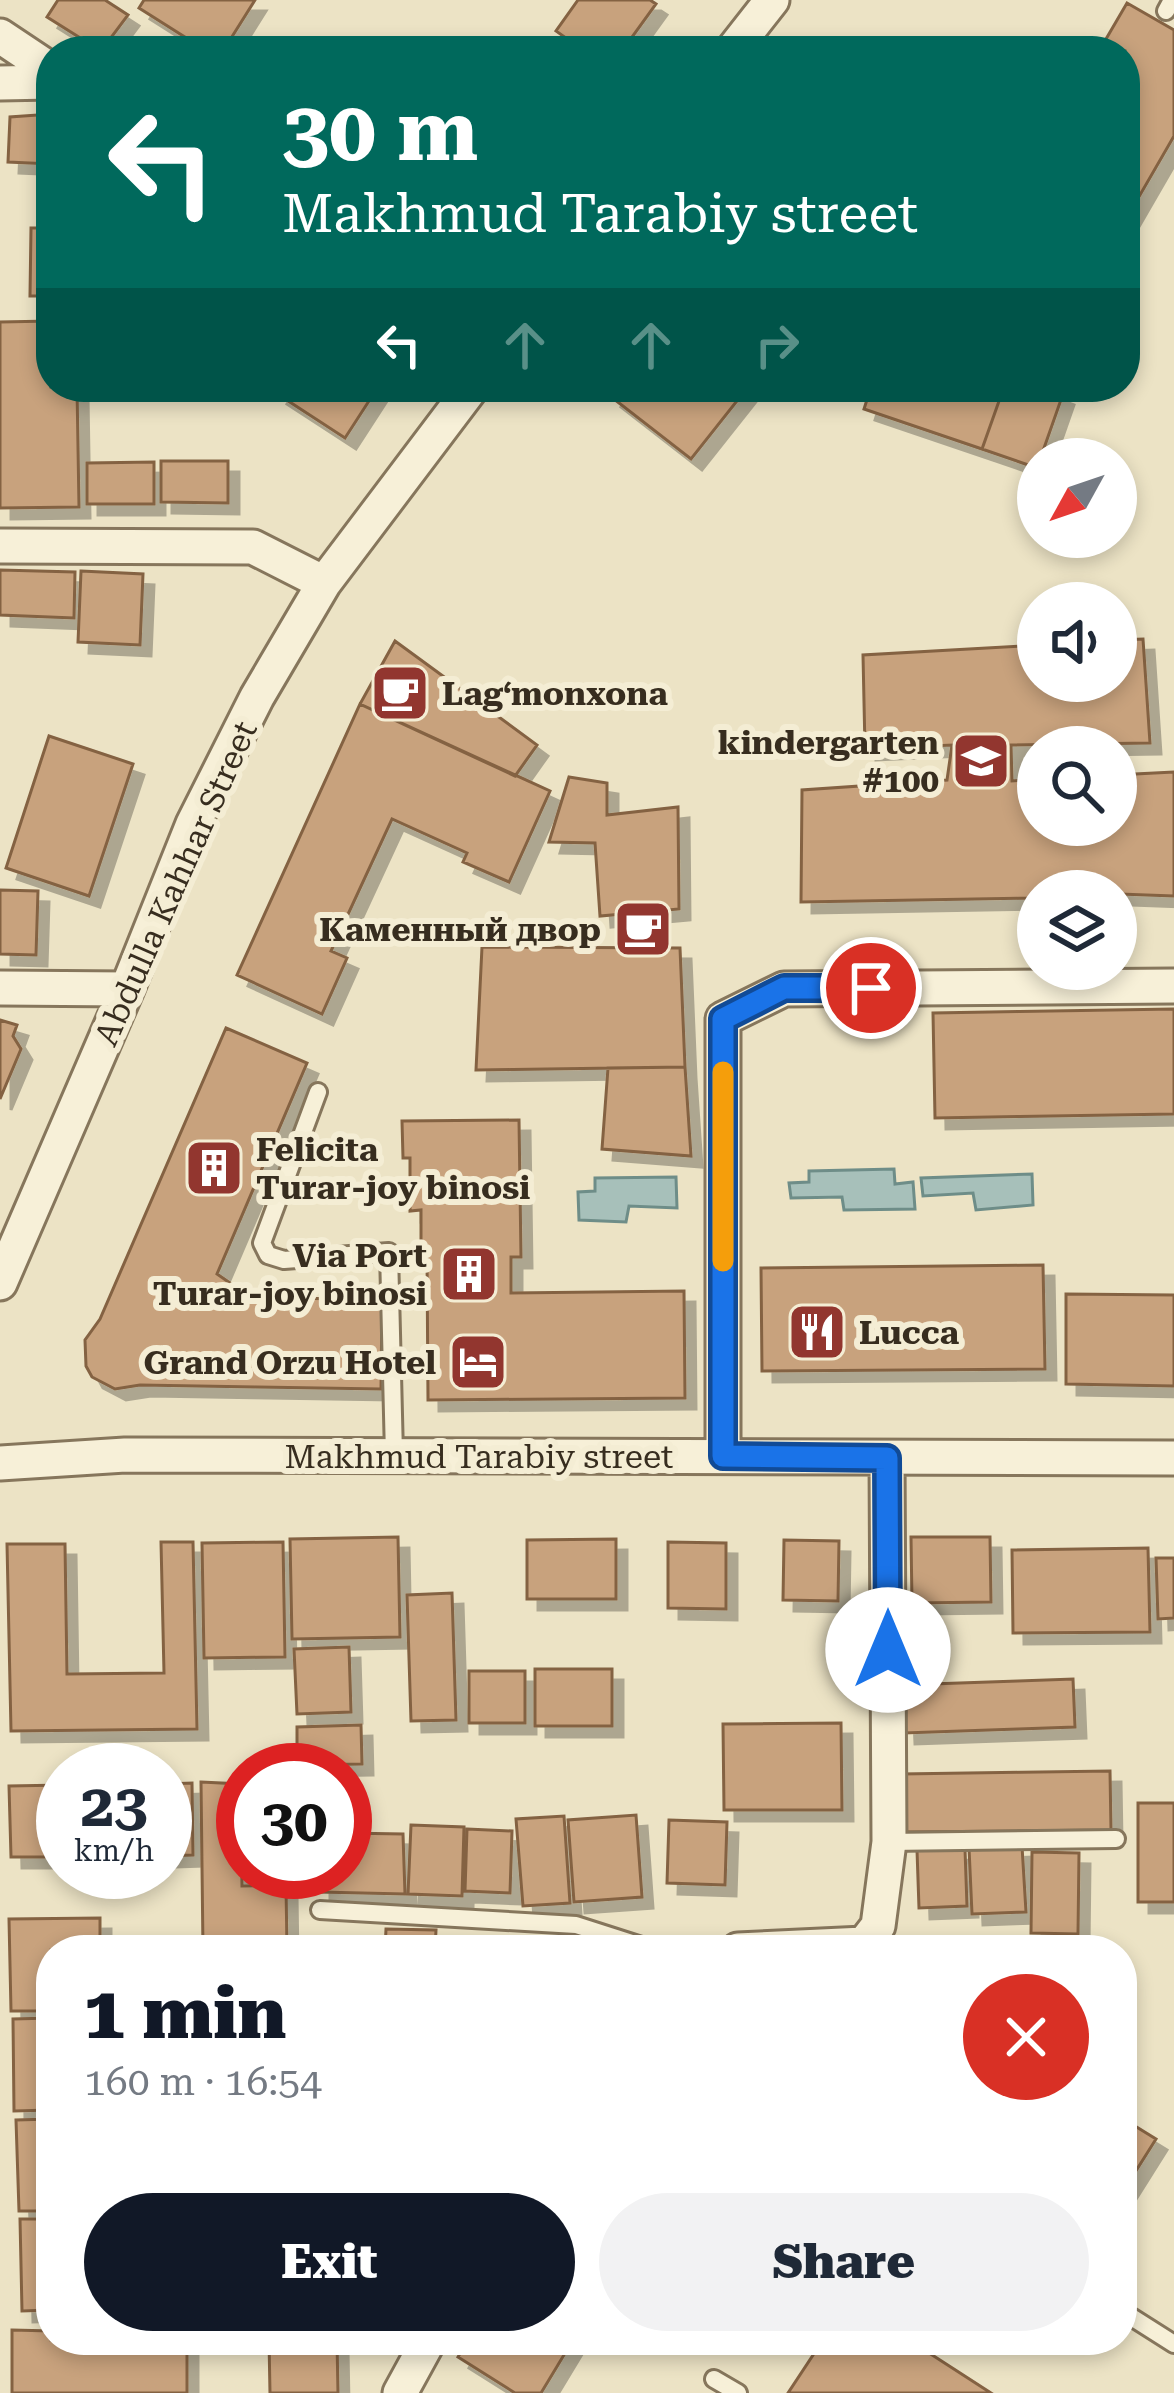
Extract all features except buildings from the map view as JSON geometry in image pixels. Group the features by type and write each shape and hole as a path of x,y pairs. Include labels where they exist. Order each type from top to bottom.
{"street":[{"path":"744,36 772,0"},
{"path":"0,36 36,60"},
{"path":"0,83 36,82"},
{"name":"Abdulla Kahhar Street","path":"0,1283 193,824 257,697 324,583 461,402"},
{"path":"0,546 253,547 324,583"},
{"path":"723,1456 723,1019 784,988 1174,986"},
{"path":"0,988 127,989"},
{"name":"Makhmud Tarabiy street","path":"0,1462 125,1455 1174,1458"},
{"path":"871,1935 878,1926 890,1842 887,1458"},
{"path":"400,2393 421,2355"}],"lane":[{"path":"318,1092 262,1243 268,1255 284,1260 389,1252 394,1455"},
{"path":"890,1842 1116,1839"},
{"path":"320,1910 576,1925 607,1935"},
{"path":"1137,2321 1174,2344"},
{"path":"714,2379 738,2393"}],"water":[{"path":"894,1169 895,1184 913,1182 915,1209 844,1210 842,1197 791,1198 789,1183 809,1182 809,1171"},
{"path":"1032,1174 1033,1205 976,1210 973,1193 923,1196 921,1178"},
{"path":"676,1177 677,1208 629,1206 626,1222 579,1220 578,1192 595,1191 595,1178"}],"slow traffic":[{"path":"723,1072 723,1261"}],"place":[{"name":"Lagʻmonxona","path":"400,693"},
{"name":"kindergarten #100","path":"981,761"},
{"name":"Каменный двор","path":"643,929"},
{"name":"Felicita Turar-joy binosi","path":"214,1168"},
{"name":"Via Port Turar-joy binosi","path":"469,1274"},
{"name":"Lucca","path":"817,1332"},
{"name":"Grand Orzu Hotel","path":"478,1362"}],"route":[{"path":"871,988 784,988 723,1019 723,1456 887,1458 888,1650"}]}
